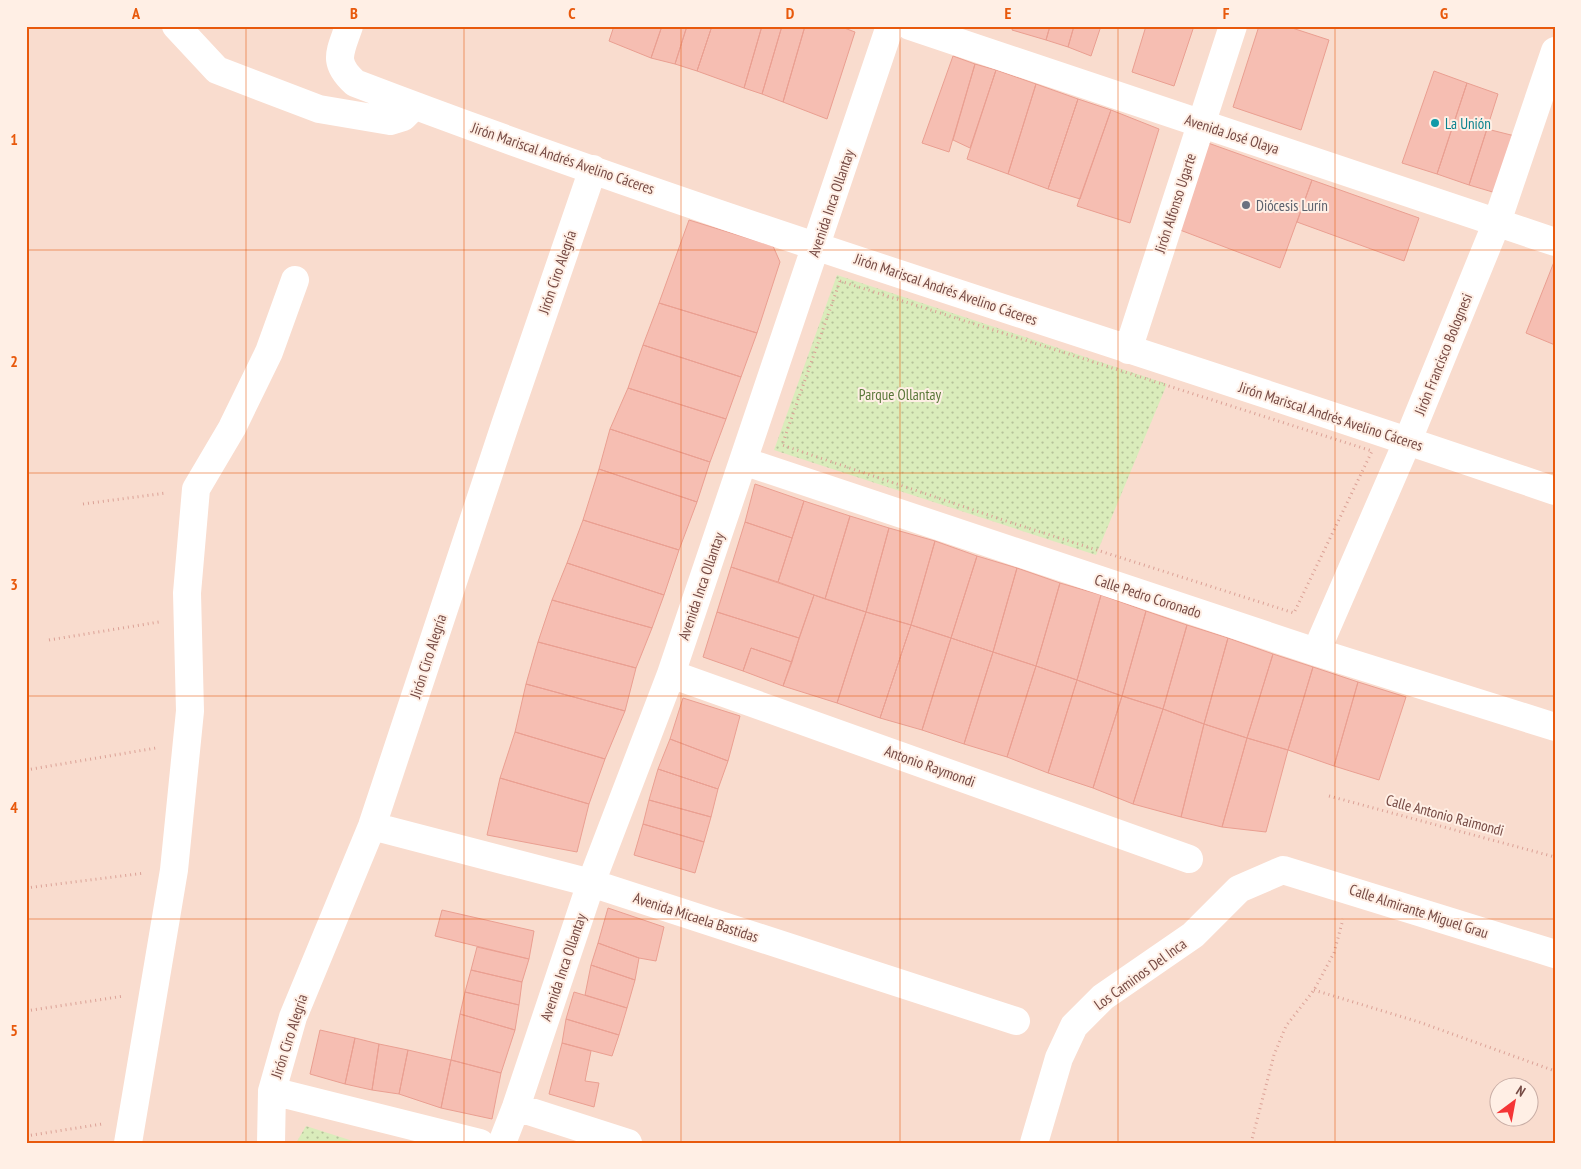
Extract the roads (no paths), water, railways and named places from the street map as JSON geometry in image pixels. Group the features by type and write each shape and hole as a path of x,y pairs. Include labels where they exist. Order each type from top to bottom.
{"street":[{"path":"176,26 216,70 319,109 390,122 403,117 414,106"},
{"name":"Jirón Mariscal Andrés Avelino Cáceres","path":"349,26 338,58 344,73 355,83 414,106 816,246 1128,350 1408,440 1555,491"},
{"name":"Avenida Inca Ollantay","path":"502,1143 592,883 671,674 890,26"},
{"name":"Avenida José Olaya","path":"910,26 1555,242"},
{"name":"Jirón Alfonso Ugarte","path":"1128,350 1233,26"},
{"name":"Jirón Francisco Bolognesi","path":"1316,652 1408,440 1497,222 1555,51"},
{"name":"Jirón Ciro Alegría","path":"271,1143 272,1090 293,1017 372,826 506,422 593,169"},
{"path":"131,1131 174,870 187,743 190,711 187,593 196,489 232,428 269,352 295,280"},
{"name":"Calle Pedro Coronado","path":"743,461 1316,652 1555,727"},
{"name":"Antonio Raymondi","path":"671,674 1189,859"},
{"name":"Avenida Micaela Bastidas","path":"372,826 592,883 1016,1021"},
{"name":"Calle Almirante Miguel Grau","path":"1283,870 1351,889 1555,954"},
{"name":"Los Caminos Del Inca","path":"1034,1143 1059,1058 1074,1026 1103,997 1193,935 1239,889 1283,870"},
{"path":"272,1090 480,1143"},
{"path":"516,1106 628,1143"}],"place":[{"name":"La Unión","path":"1435,123"},
{"name":"Diócesis Lurín","path":"1246,205"}],"park label":[{"name":"Parque Ollantay","path":"900,394"}]}
